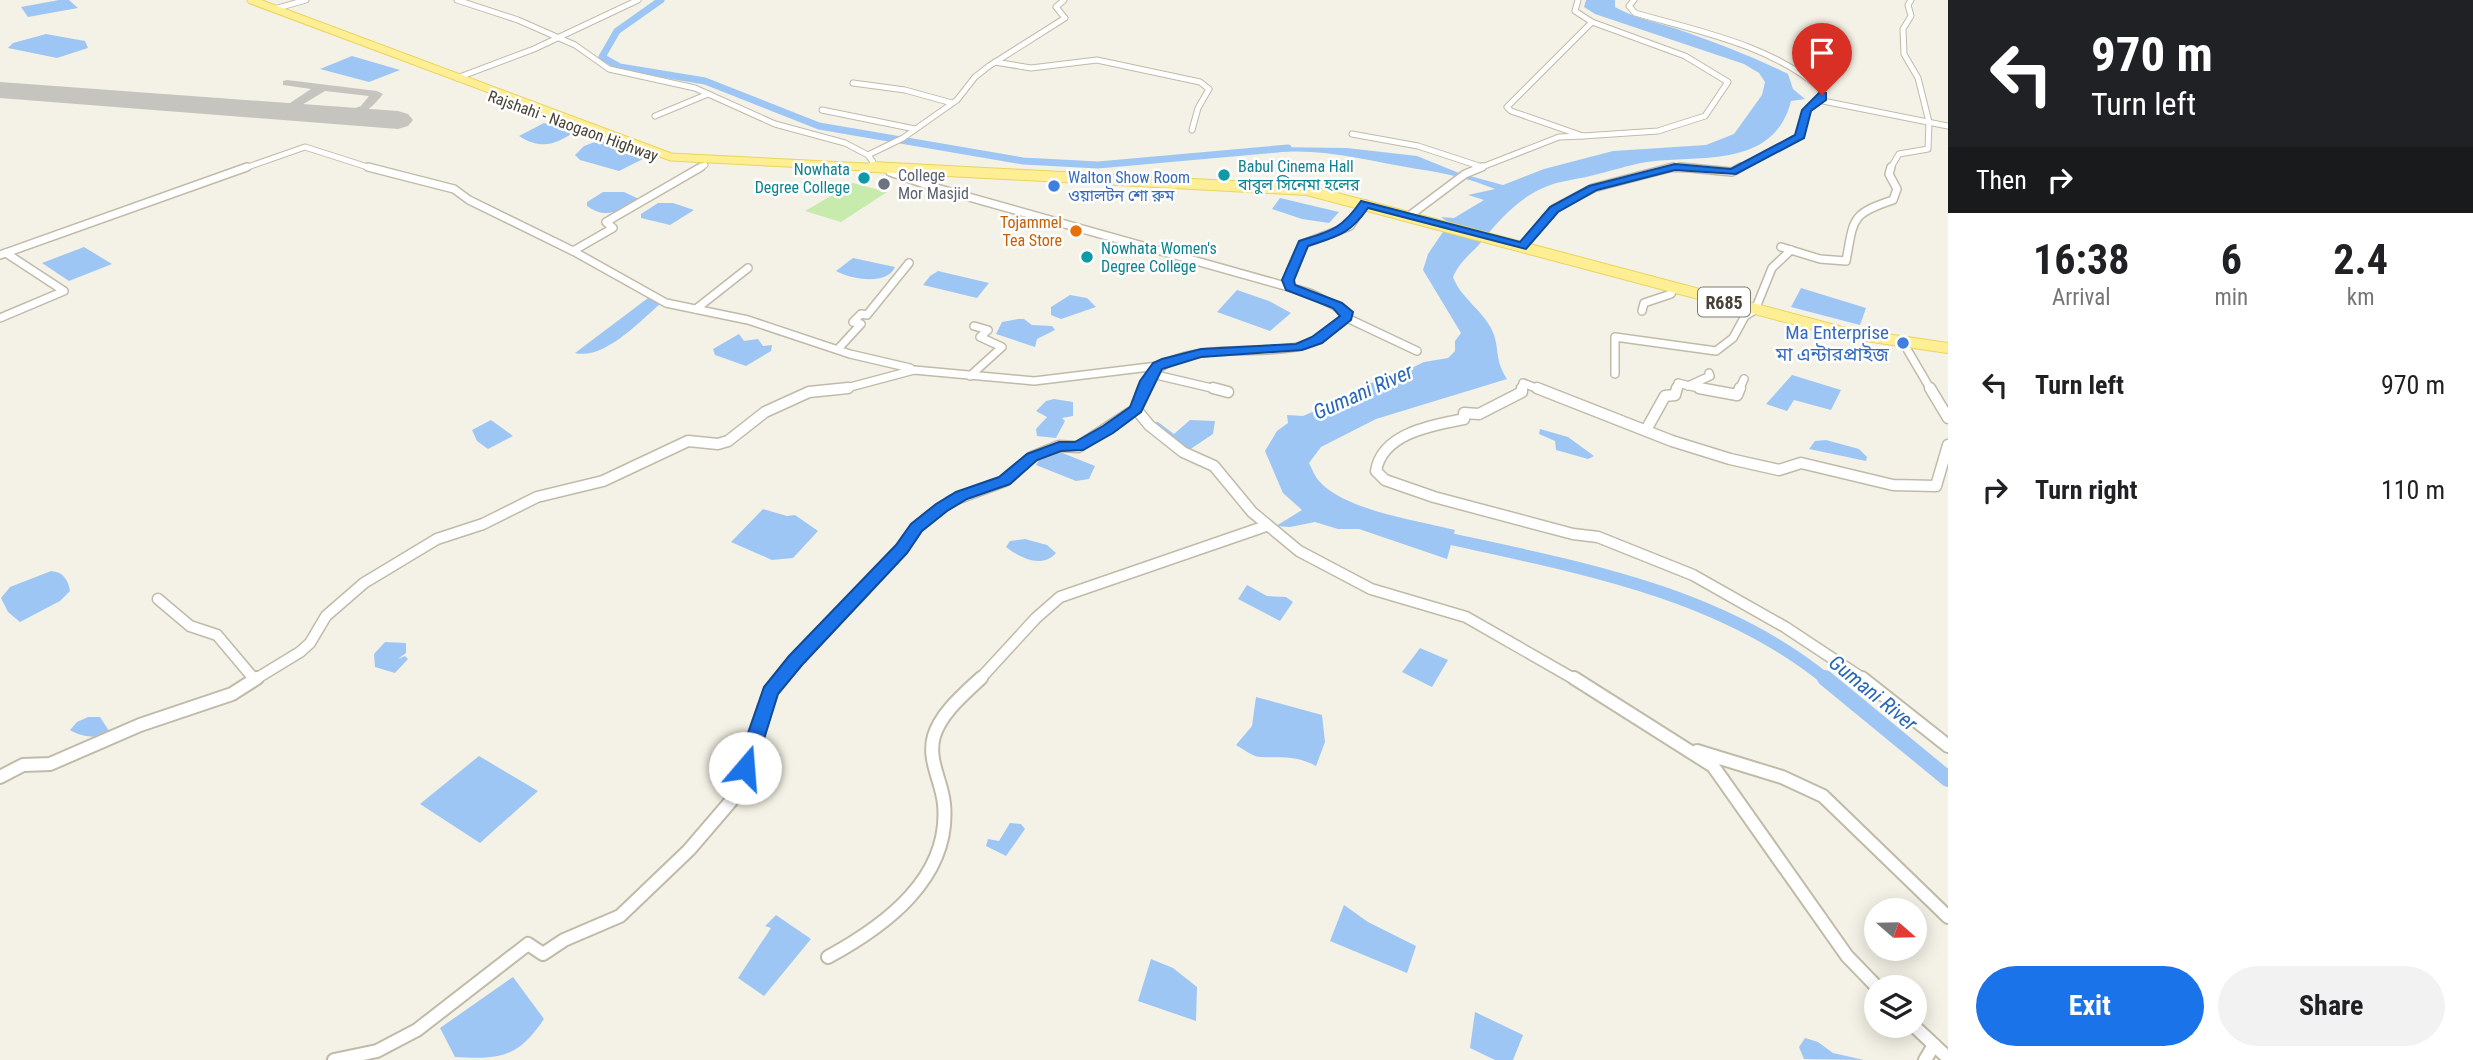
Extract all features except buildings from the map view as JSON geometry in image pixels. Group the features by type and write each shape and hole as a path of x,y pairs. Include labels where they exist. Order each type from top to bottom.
{"main road":[{"name":"Rajshahi - Naogaon Highway","path":"242,0 661,155 766,166 941,173"},
{"name":"Rajshahi - Naogaon Highway","path":"251,0 655,158 705,165 870,169 1286,191 1365,205 1503,242"},
{"name":"R685","path":"1503,242 1846,333 1904,344 1948,348"}],"street":[{"path":"274,9 306,0"},
{"path":"457,0 518,20 575,45 608,69 678,83 775,124 845,143 868,155 873,162 870,169"},
{"path":"461,81 638,0"},
{"path":"868,155 903,138 952,103 967,90 975,77 995,62 1065,18 1056,7 1064,0"},
{"path":"1409,216 1463,175 1559,137 1658,131 1694,122 1705,116 1728,82 1717,72 1691,60 1592,22 1576,11 1578,0"},
{"path":"1634,0 1629,6 1635,13 1750,51 1805,74 1821,89 1821,100"},
{"path":"1781,247 1821,259 1846,261 1851,227 1866,209 1893,200 1897,189 1889,174 1896,155 1903,150 1928,149 1929,122 1920,96 1918,78 1904,54 1903,29 1911,16 1908,5 1911,0"},
{"path":"1584,136 1511,111 1507,107 1592,22"},
{"path":"995,62 1031,68 1097,61 1208,85 1209,89 1198,108 1192,130"},
{"path":"853,83 905,90 952,103"},
{"path":"655,116 708,94"},
{"path":"1522,247 1554,209 1593,188 1675,167 1732,172 1765,157 1800,136 1807,110 1814,102 1821,100 1948,126"},
{"path":"822,110 915,129"},
{"path":"1352,134 1378,137 1464,159 1482,167"},
{"path":"3,254 305,147 398,177 454,189 469,200 615,272 658,300 748,320 914,370 1034,381 1155,370 1201,353 1297,347 1317,340 1346,318 1347,312 1338,306 1290,287 945,191 890,172"},
{"path":"573,251 613,228 606,222 705,165"},
{"path":"1290,287 1290,272 1303,244 1341,232 1350,226 1365,205"},
{"path":"1615,374 1615,337 1716,351 1733,338 1745,316 1755,310 1772,268 1791,250"},
{"path":"0,318 64,291 3,254"},
{"path":"838,349 861,324 853,322 861,314 867,315 909,262"},
{"path":"696,309 748,268"},
{"path":"1642,311 1644,303 1671,294 1674,288"},
{"path":"1346,318 1417,351"},
{"path":"970,376 1002,347 980,337 988,330 974,326"},
{"path":"1904,344 1948,418"},
{"path":"0,778 23,765 50,764 140,725 214,703 300,652 310,643 326,616 364,583 437,540 483,524 537,498 603,481 688,441 701,440 718,444 728,441 765,412 809,392 842,390 914,370"},
{"path":"1155,370 1228,391"},
{"path":"334,1060 376,1051 397,1040 441,1012 528,944 543,954 564,940 620,916 689,850 731,801 770,692 795,660 902,549 916,528 951,501 1005,481 1032,457 1059,446 1078,447 1136,409 1138,397 1155,370"},
{"path":"1688,386 1710,376 1709,373"},
{"path":"1646,430 1665,396 1675,395 1678,383 1729,396 1737,395 1744,379"},
{"path":"1948,445 1936,486 1920,488 1864,479 1801,463 1779,470 1730,459 1523,383 1522,392 1479,414 1464,413 1464,419 1436,425 1388,446 1378,456 1376,471 1385,480 1434,497 1573,534 1598,537 1693,575 1844,664 1948,746"},
{"path":"1136,409 1149,425 1183,452 1214,466 1266,526 1299,551 1371,589 1465,617 1508,639 1689,748 1713,766 1847,956 1865,975"},
{"path":"828,957 879,928 913,895 938,855 945,830 944,804 932,754 932,740 938,726 955,704 1058,598 1151,562 1202,550 1266,526"},
{"path":"158,599 190,626 217,635 255,680"},
{"path":"1689,748 1782,776 1822,796 1948,917"},
{"path":"1927,1038 1948,1058"},
{"path":"1925,1060 1934,1045"}],"green space":[{"path":"853,183 887,192 841,222 805,211"}],"water":[{"path":"69,0 78,8 28,17 21,7"},
{"path":"1586,0 1615,0 1615,7 1630,14 1761,61 1788,74 1793,89 1805,99 1791,101 1782,123 1769,138 1752,148 1711,158 1640,163 1543,188 1510,210 1460,266 1453,277 1491,328 1500,365 1507,379 1376,419 1321,447 1309,463 1320,482 1347,500 1383,513 1455,530 1447,559 1359,529 1338,529 1315,522 1290,527 1276,526 1302,510 1283,493 1265,451 1277,431 1288,423 1287,415 1303,416 1365,389 1367,383 1401,380 1397,375 1424,362 1448,358 1455,351 1455,341 1461,333 1423,270 1428,254 1449,223 1441,217 1454,218 1484,200 1468,195 1495,189 1447,174 1344,156 1308,152 1271,153 1274,147 1347,148 1417,156 1459,173 1503,185 1544,169 1613,151 1706,145 1734,134 1762,95 1765,82 1759,73 1744,64 1595,14 1584,7"},
{"path":"46,34 85,41 88,48 57,58 8,48 13,43"},
{"path":"352,56 400,70 369,82 320,69"},
{"path":"544,123 576,131 548,144 534,143 519,136"},
{"path":"600,140 645,158 619,171 580,160 575,155 584,146"},
{"path":"603,192 624,192 639,199 607,213 587,206 587,202"},
{"path":"1280,198 1339,212 1329,223 1302,219 1272,209"},
{"path":"658,203 673,203 694,210 670,225 641,218 641,214"},
{"path":"84,247 112,264 69,281 42,263"},
{"path":"853,258 895,267 891,273 877,279 859,278 836,271"},
{"path":"938,271 989,283 977,298 923,285"},
{"path":"1801,288 1866,308 1860,325 1791,307"},
{"path":"1237,290 1269,301 1291,313 1270,331 1217,312"},
{"path":"1070,295 1087,298 1096,307 1061,319 1051,315 1051,307"},
{"path":"648,298 660,304 632,329 598,351 575,353"},
{"path":"1024,319 1032,325 1052,326 1055,330 1037,339 1035,347 996,334 1002,322"},
{"path":"739,334 744,341 758,339 763,346 772,345 771,351 746,366 715,355 713,349"},
{"path":"1792,375 1841,390 1831,410 1794,400 1787,411 1766,404"},
{"path":"1054,399 1073,402 1073,416 1062,418 1065,421 1056,438 1037,436 1036,429 1047,417 1036,411 1046,401"},
{"path":"491,420 513,436 488,449 477,441 472,430"},
{"path":"1190,420 1215,421 1213,434 1186,452 1153,422 1158,422 1174,434"},
{"path":"1540,429 1568,437 1594,456 1588,459 1556,450 1555,441 1539,434"},
{"path":"1826,440 1859,449 1867,457 1866,461 1809,449 1815,441"},
{"path":"1055,450 1095,466 1089,479 1076,481 1036,465 1046,451"},
{"path":"763,509 787,516 795,515 818,531 793,558 772,560 731,542"},
{"path":"1025,539 1047,545 1056,553 1050,558 1038,561 1024,558 1006,547 1010,541"},
{"path":"51,571 64,577 70,591 60,601 20,622 8,612 1,598 10,587"},
{"path":"1247,585 1267,596 1286,597 1293,602 1280,621 1238,599"},
{"path":"385,642 406,643 406,653 398,659 405,656 408,659 395,673 375,667 374,654"},
{"path":"1420,648 1448,660 1432,687 1402,672"},
{"path":"1256,697 1322,715 1325,742 1316,766 1296,759 1258,757 1236,745 1252,726"},
{"path":"88,717 100,717 111,734 90,736 70,730 77,722"},
{"path":"479,756 538,791 480,843 420,804"},
{"path":"1010,823 1021,824 1025,829 1006,856 986,846 988,839 999,841"},
{"path":"1344,905 1368,922 1416,946 1407,973 1330,941"},
{"path":"776,915 811,939 764,996 738,978 771,928 765,926"},
{"path":"1151,959 1173,968 1197,987 1196,1021 1138,1001"},
{"path":"513,977 544,1019 526,1041 508,1053 485,1058 455,1057 440,1028"},
{"path":"1475,1012 1523,1035 1513,1060 1495,1060 1470,1048"},
{"path":"1805,1038 1818,1042 1833,1053 1864,1060 1804,1059 1799,1047"}],"waterway":[{"path":"661,0 617,31 602,57 620,67 705,81 819,126 1023,161 1098,165 1288,148"},
{"name":"Gumani River","path":"1437,536 1591,571 1691,603 1739,624 1784,649 1827,680"},
{"name":"Gumani River","path":"1825,678 1948,779"}],"taxiway":[{"path":"287,83 322,87"},
{"path":"285,111 322,87"},
{"path":"322,87 377,94 365,108 345,116"}],"runway":[{"path":"0,90 398,120"}],"place":[{"name":"Babul Cinema Hall বাবুল সিনেমা হলের","path":"1224,175"},
{"name":"Nowhata Degree College","path":"864,178"},
{"name":"College Mor Masjid","path":"884,184"},
{"name":"Walton Show Room ওয়ালটন শো রুম","path":"1054,186"},
{"name":"Tojammel Tea Store","path":"1076,231"},
{"name":"Nowhata Women's Degree College","path":"1087,257"},
{"name":"Ma Enterprise মা এন্টারপ্রাইজ","path":"1903,343"}],"route":[{"path":"745,768 770,692 795,660 902,549 916,528 941,507 962,496 1005,481 1032,457 1059,446 1078,447 1108,429 1136,409 1138,397 1158,366 1201,353 1297,347 1317,340 1346,318 1347,312 1338,306 1290,287 1288,280 1303,244 1341,232 1350,226 1365,204 1522,247 1554,209 1593,188 1675,167 1732,172 1765,157 1800,136 1807,110 1814,102 1821,100 1822,95"}]}
